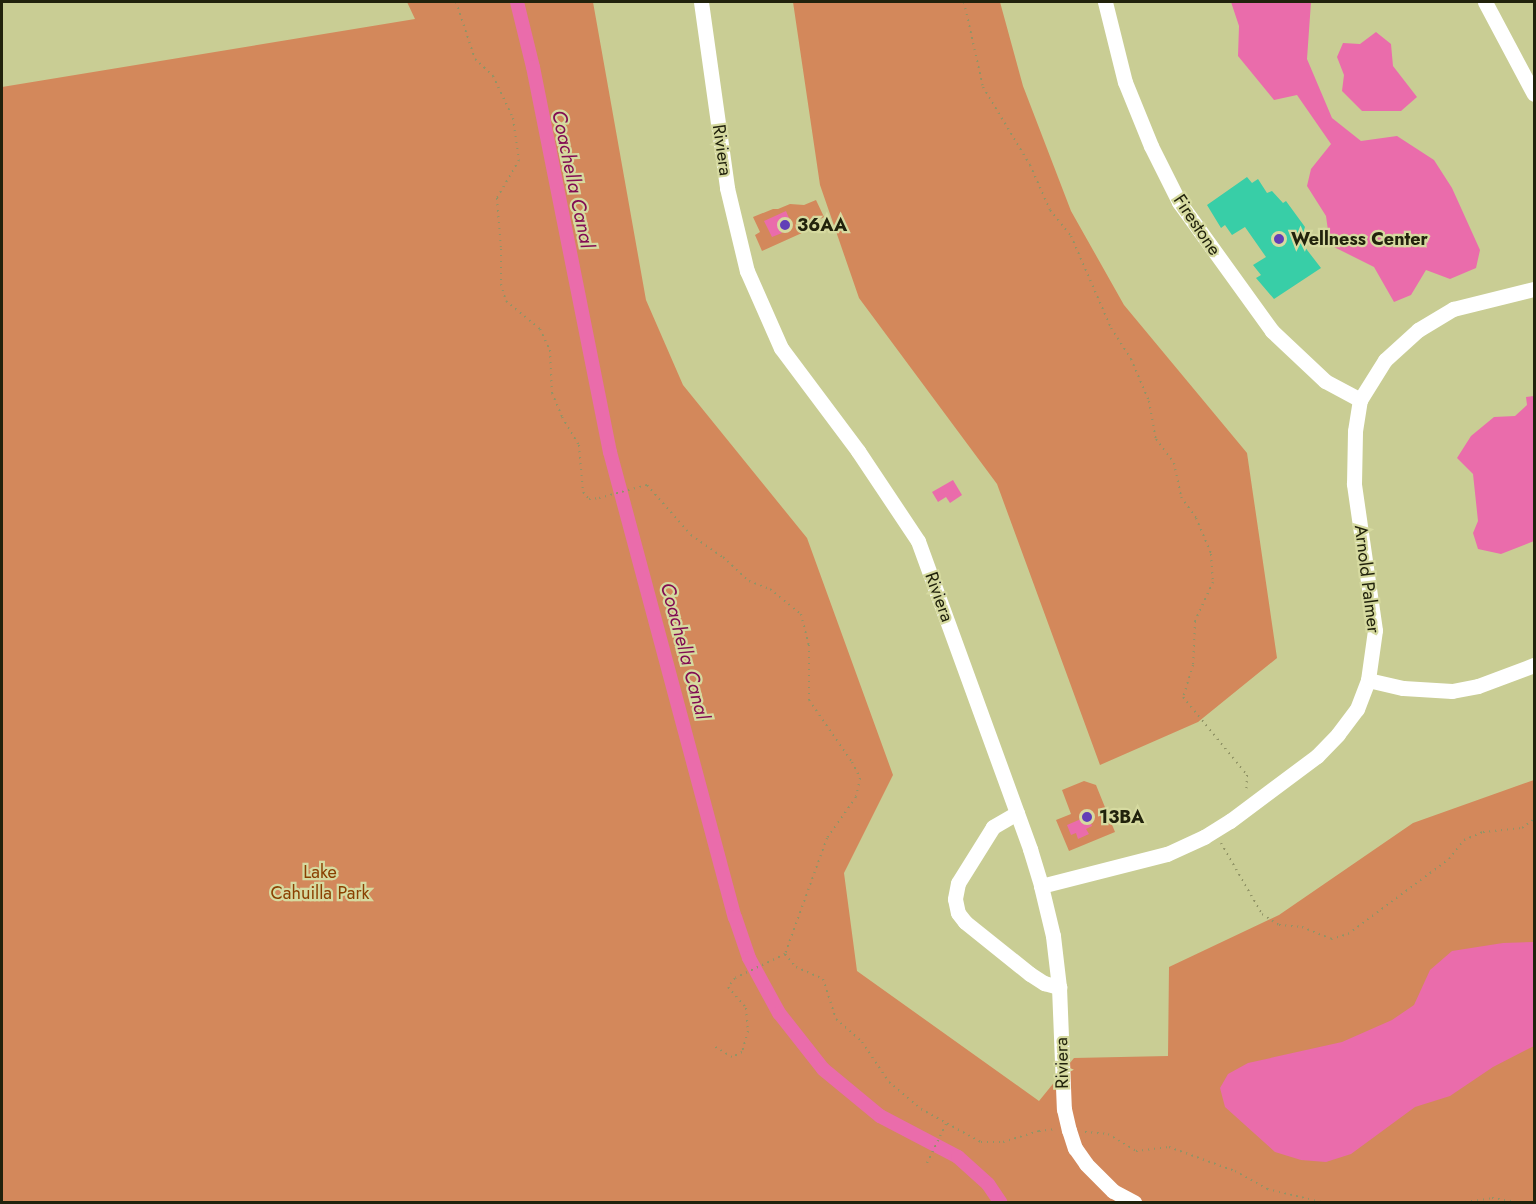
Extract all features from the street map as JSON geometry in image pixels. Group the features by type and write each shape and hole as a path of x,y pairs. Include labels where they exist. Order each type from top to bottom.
{"street":[{"name":"Riviera","path":"701,2 727,188 747,271 781,348 858,451 918,541 1017,813 1041,886 1053,936 1059,987 1064,1109 1069,1130 1075,1148 1086,1164 1113,1191 1134,1203"},
{"name":"Firestone","path":"1105,2 1125,82 1151,146 1179,202 1272,332 1325,381 1360,400"},
{"path":"1485,2 1534,94"},
{"name":"Arnold Palmer","path":"1041,886 1167,854 1230,821 1317,756 1357,709 1368,680 1376,630 1354,484 1355,431 1360,400 1385,360 1418,330 1453,309 1534,289"},
{"path":"1368,680 1403,688 1452,691 1478,686 1534,665"},
{"path":"1017,813 993,827 958,883 955,899 958,913 965,922 1030,974 1044,983 1059,987"}],"path":[{"path":"456,2 475,59 493,76 513,118 519,160 497,198 501,284 507,301 540,329 550,350 552,393 562,417 579,445 583,492 589,499 599,498 647,485 691,536 723,557 748,581 770,589 801,614 809,645 809,700 852,762 860,778 856,797 827,838 785,954 735,978 728,987 746,1008 748,1030 742,1052 732,1057 714,1046"},
{"path":"964,2 982,87 1030,165 1050,210 1071,236 1111,328 1131,359 1149,401 1156,439 1174,463 1181,498 1196,518 1211,554 1213,582 1195,621 1193,665 1183,697 1247,775 1246,795"},
{"path":"1230,821 1219,839 1262,914 1279,925 1302,927 1331,939 1348,934 1449,859 1464,840 1483,832 1522,828 1534,819"},
{"path":"785,954 796,966 823,979 836,1019 862,1042 889,1082 921,1109 981,1142 1003,1142 1039,1131 1069,1130 1108,1134 1136,1151 1169,1148 1235,1171 1267,1189 1322,1203"},
{"path":"927,1163 947,1122"},
{"path":"1465,1203 1492,1198 1516,1203"}],"green space":[{"name":"Lake Cahuilla Park","path":"407,2 593,2 646,300 683,385 807,538 893,775 844,873 857,971 1039,1101 1074,1058 1168,1056 1169,967 1279,915 1413,823 1534,780 1534,1202 2,1202 2,87 415,19"},
{"path":"793,2 1000,2 1023,86 1071,211 1124,305 1247,453 1277,658 1198,722 1100,765 997,484 859,298 820,185"},
{"name":"36AA","path":"816,200 824,217 813,223 813,228 762,251 755,235 760,232 753,217 790,204 804,205"},
{"name":"13BA","path":"1084,781 1096,785 1115,832 1069,851 1056,820 1071,814 1062,790"}],"shaded area":[{"path":"1231,2 1311,2 1307,59 1332,118 1361,141 1397,136 1434,160 1452,188 1480,250 1476,268 1450,279 1426,270 1411,295 1394,302 1374,267 1330,245 1326,216 1307,186 1311,169 1331,144 1297,95 1274,100 1238,56 1239,26"},
{"path":"1376,32 1391,44 1393,66 1417,97 1401,111 1362,111 1342,91 1344,75 1337,57 1343,43 1360,44"},
{"name":"36AA","path":"786,211 791,223 780,228 782,233 772,237 764,221"},
{"path":"1534,396 1534,541 1501,554 1478,549 1473,533 1478,521 1473,474 1457,458 1471,436 1494,417 1515,416 1527,405 1526,397"},
{"path":"953,480 962,495 950,503 946,497 938,502 932,492"},
{"name":"13BA","path":"1088,816 1092,826 1086,829 1089,834 1078,839 1076,833 1071,835 1067,825"},
{"path":"1534,942 1534,1046 1493,1067 1450,1096 1415,1107 1351,1154 1326,1162 1301,1160 1275,1152 1225,1107 1220,1088 1228,1074 1248,1063 1342,1042 1392,1020 1414,1005 1430,970 1452,951 1503,943"}],"building":[{"name":"Wellness Center","path":"1247,177 1252,183 1258,179 1267,193 1272,191 1283,203 1286,201 1305,227 1302,236 1308,242 1304,246 1321,268 1274,299 1256,278 1261,275 1253,265 1266,257 1245,227 1232,235 1225,225 1221,228 1207,205"}],"waterway":[{"name":"Coachella Canal","path":"517,2 533,67 610,452 735,917 749,958 779,1013 823,1069 880,1116 958,1157 988,1184 1000,1202"}],"place":[{"name":"36AA","path":"785,225"},
{"name":"Wellness Center","path":"1279,239"},
{"name":"13BA","path":"1087,817"}]}
